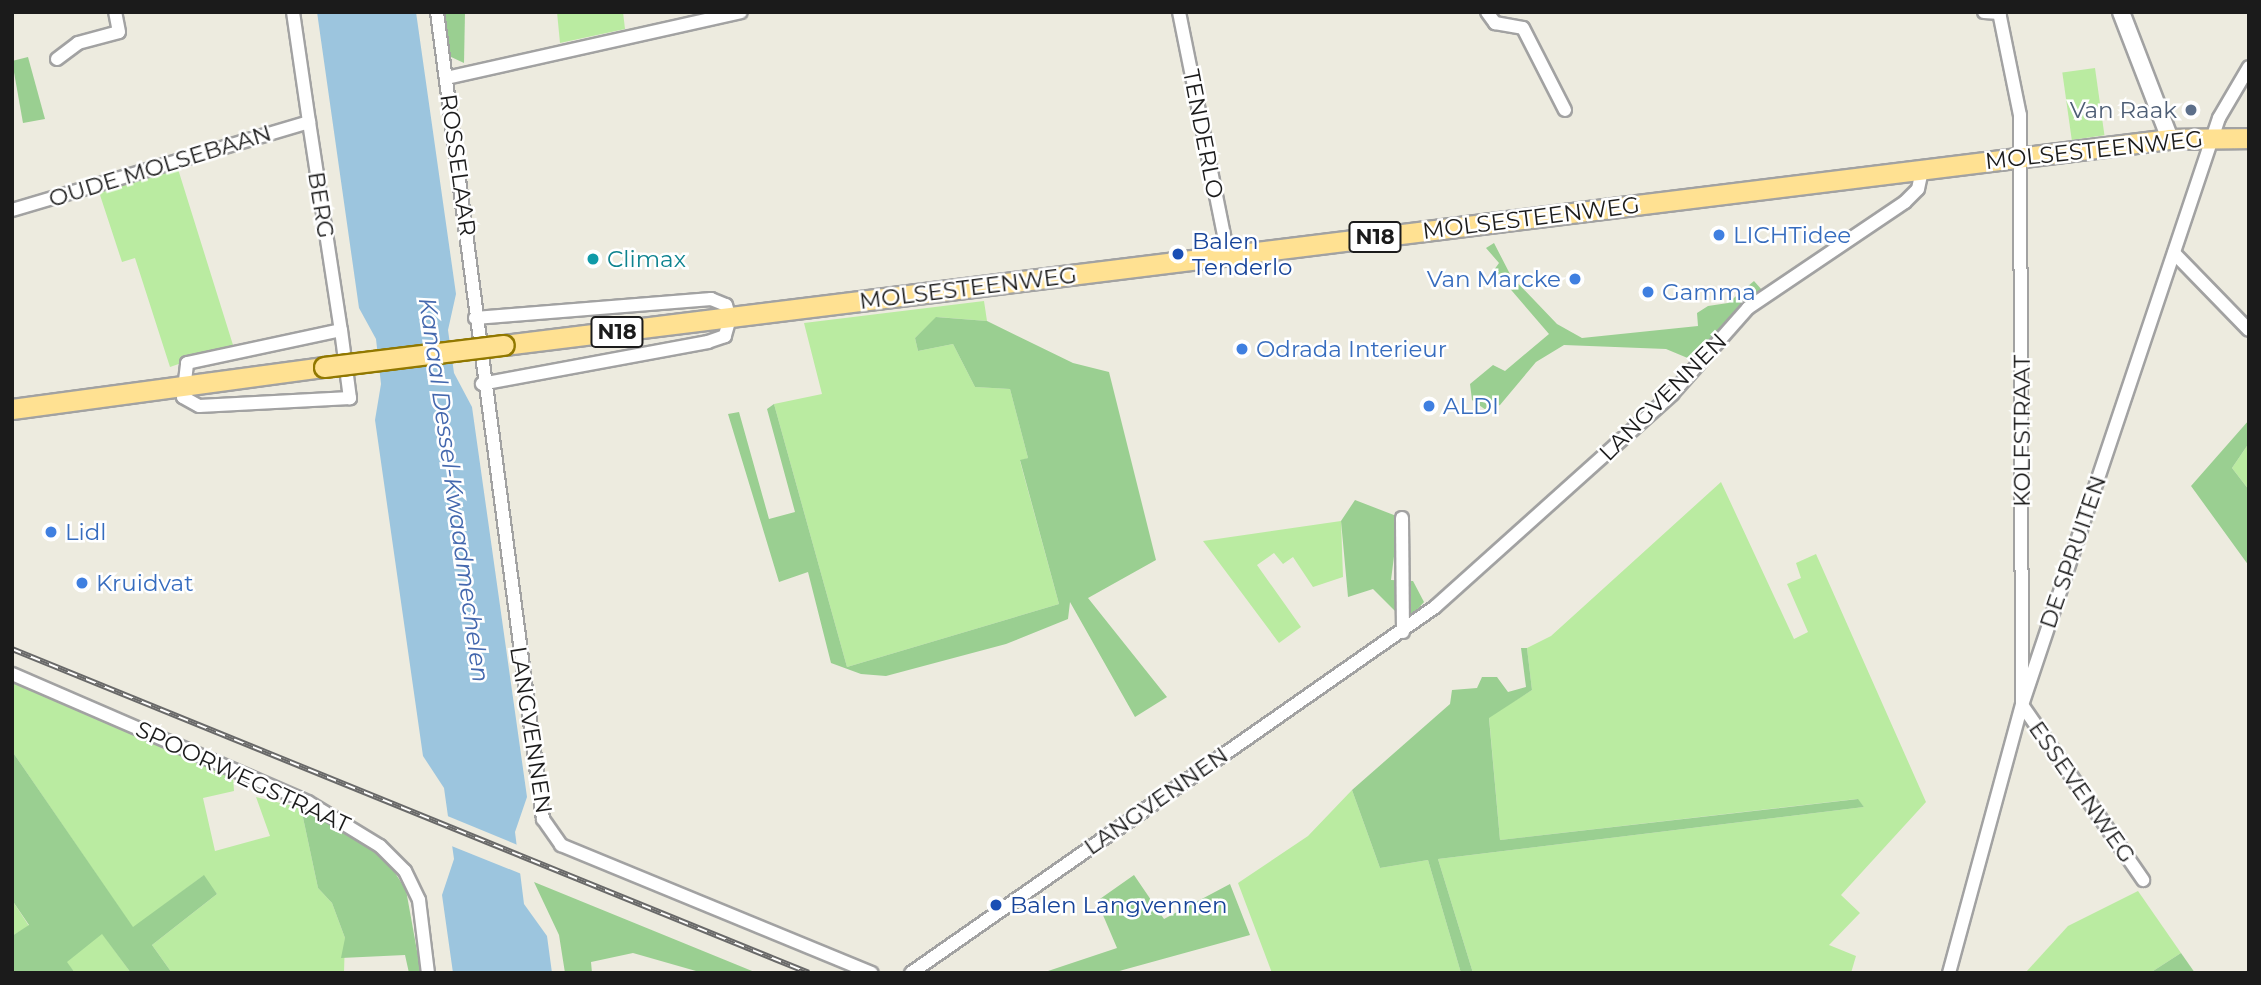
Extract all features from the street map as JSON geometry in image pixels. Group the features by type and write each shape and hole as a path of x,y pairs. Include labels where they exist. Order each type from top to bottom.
{"main road":[{"name":"MOLSESTEENWEG","path":"180,386 2170,139 2249,138"},
{"name":"N18","path":"12,409 180,386"}],"street":[{"path":"57,59 78,43 120,32 114,12"},
{"name":"BERG","path":"180,386 188,404 199,406 350,398 293,12"},
{"name":"ROSSELAAR","path":"437,12 475,318"},
{"path":"446,78 741,12"},
{"name":"TENDERLO","path":"1179,12 1228,256"},
{"path":"1487,12 1495,23 1522,28 1565,110"},
{"path":"1984,12 1999,13"},
{"path":"2121,12 2170,139"},
{"name":"KOLFSTRAAT","path":"1999,13 2017,75 2021,158 2022,705"},
{"name":"DE SPRUITEN","path":"1949,973 2022,705 2214,137 2249,67"},
{"name":"OUDE MOLSEBAAN","path":"12,210 309,122"},
{"name":"LANGVENNEN","path":"911,973 1403,632 1654,411 1748,308 1905,202 1918,189 1922,170"},
{"path":"2174,253 2249,330"},
{"path":"475,318 711,299 726,305 730,318 725,336 708,342 482,384"},
{"name":"LANGVENNEN","path":"475,318 540,809 551,833 561,845 872,973"},
{"path":"180,386 187,363 200,358 341,330"},
{"path":"1402,518 1403,632"},
{"name":"SPOORWEGSTRAAT","path":"12,674 308,802 380,845 405,871 419,900 428,973"},
{"name":"ESSEVENWEG","path":"2022,705 2143,880"}],"green space":[{"path":"443,12 465,12 464,63 449,56"},
{"path":"557,12 623,12 625,29 560,43"},
{"path":"28,57 45,119 23,123 12,61"},
{"path":"2095,68 2104,135 2072,140 2062,73"},
{"path":"178,169 233,345 170,367 135,258 122,262 99,192"},
{"path":"1494,243 1511,276 1557,324 1582,338 1698,326 1697,313 1708,306 1728,303 1754,281 1762,290 1690,359 1666,349 1564,345 1536,362 1500,405 1486,410 1472,400 1470,384 1493,365 1505,371 1549,334 1494,270 1499,263 1486,248"},
{"path":"984,301 987,321 937,317 915,338 918,351 953,344 975,387 1010,389 1028,458 1020,461 1059,604 847,667 774,404 822,394 804,323"},
{"path":"936,317 987,321 1073,363 1109,372 1156,560 1088,598 1167,697 1135,717 1070,602 1068,619 1006,644 886,676 861,674 831,663 808,572 779,582 728,414 739,412 769,519 795,512 767,409 774,404 847,667 1059,604 1020,460 1028,458 1010,389 975,387 953,344 918,351 915,338"},
{"path":"2249,420 2249,443 2232,468 2249,490 2249,566 2191,486"},
{"path":"2249,443 2249,490 2232,468"},
{"path":"1721,482 1794,639 1808,632 1787,584 1801,578 1796,563 1816,554 1926,802 1841,895 1860,913 1829,945 1856,956 1851,973 1473,973 1438,859 1864,807 1857,799 1500,840 1489,717 1532,690 1527,648 1551,636"},
{"path":"1355,500 1399,517 1391,580 1413,581 1424,602 1406,622 1373,589 1348,597 1341,521"},
{"path":"1341,521 1343,577 1313,587 1293,557 1283,564 1274,553 1257,565 1301,627 1279,643 1203,541"},
{"path":"1521,648 1527,648 1532,690 1489,718 1500,840 1858,799 1864,807 1438,859 1473,973 1461,973 1428,860 1380,868 1352,790 1450,704 1452,690 1477,688 1482,677 1497,677 1508,692 1526,687"},
{"path":"12,682 233,777 234,791 203,798 215,851 270,836 256,797 301,808 318,888 332,903 345,938 344,973 172,973 152,945 217,894 203,876 133,928 12,751"},
{"path":"12,751 133,927 204,875 217,894 152,945 172,973 131,973 102,934 67,962 75,973 12,973 12,936 29,925 12,900"},
{"path":"1352,790 1380,868 1428,860 1461,973 1272,973 1238,883 1308,836"},
{"path":"301,808 385,857 406,890 421,973 409,973 405,955 341,958 345,938 332,903 318,888"},
{"path":"1134,875 1164,919 1230,884 1250,935 1112,973 1042,973 1117,948 1097,901"},
{"path":"534,882 757,973 703,973 633,953 591,962 592,973 565,973 559,935"},
{"path":"2138,891 2181,953 2150,973 2026,972 2068,926"},
{"path":"12,900 29,926 12,936"},
{"path":"102,933 131,973 75,973 66,962"},
{"path":"2181,953 2195,973 2150,973"}],"water":[{"name":"Kanaal Dessel-Kwaadmechelen","path":"317,12 416,12 456,294 448,330 454,373 472,407 527,797 515,832 524,904 547,936 552,973 453,973 442,895 454,859 444,788 423,756 375,420 381,384 376,339 359,308"}],"pier":[{"path":"445,815 520,846 524,875 449,845"}],"railway":[{"path":"12,649 809,973"}],"place":[{"name":"Van Raak","path":"2191,110"},
{"name":"LICHTidee","path":"1719,235"},
{"name":"Balen Tenderlo","path":"1178,254"},
{"name":"Climax","path":"593,259"},
{"name":"Van Marcke","path":"1575,279"},
{"name":"Gamma","path":"1648,292"},
{"name":"Odrada Interieur","path":"1242,349"},
{"name":"ALDI","path":"1429,406"},
{"name":"Lidl","path":"51,532"},
{"name":"Kruidvat","path":"82,583"},
{"name":"Balen Langvennen","path":"996,905"}]}
